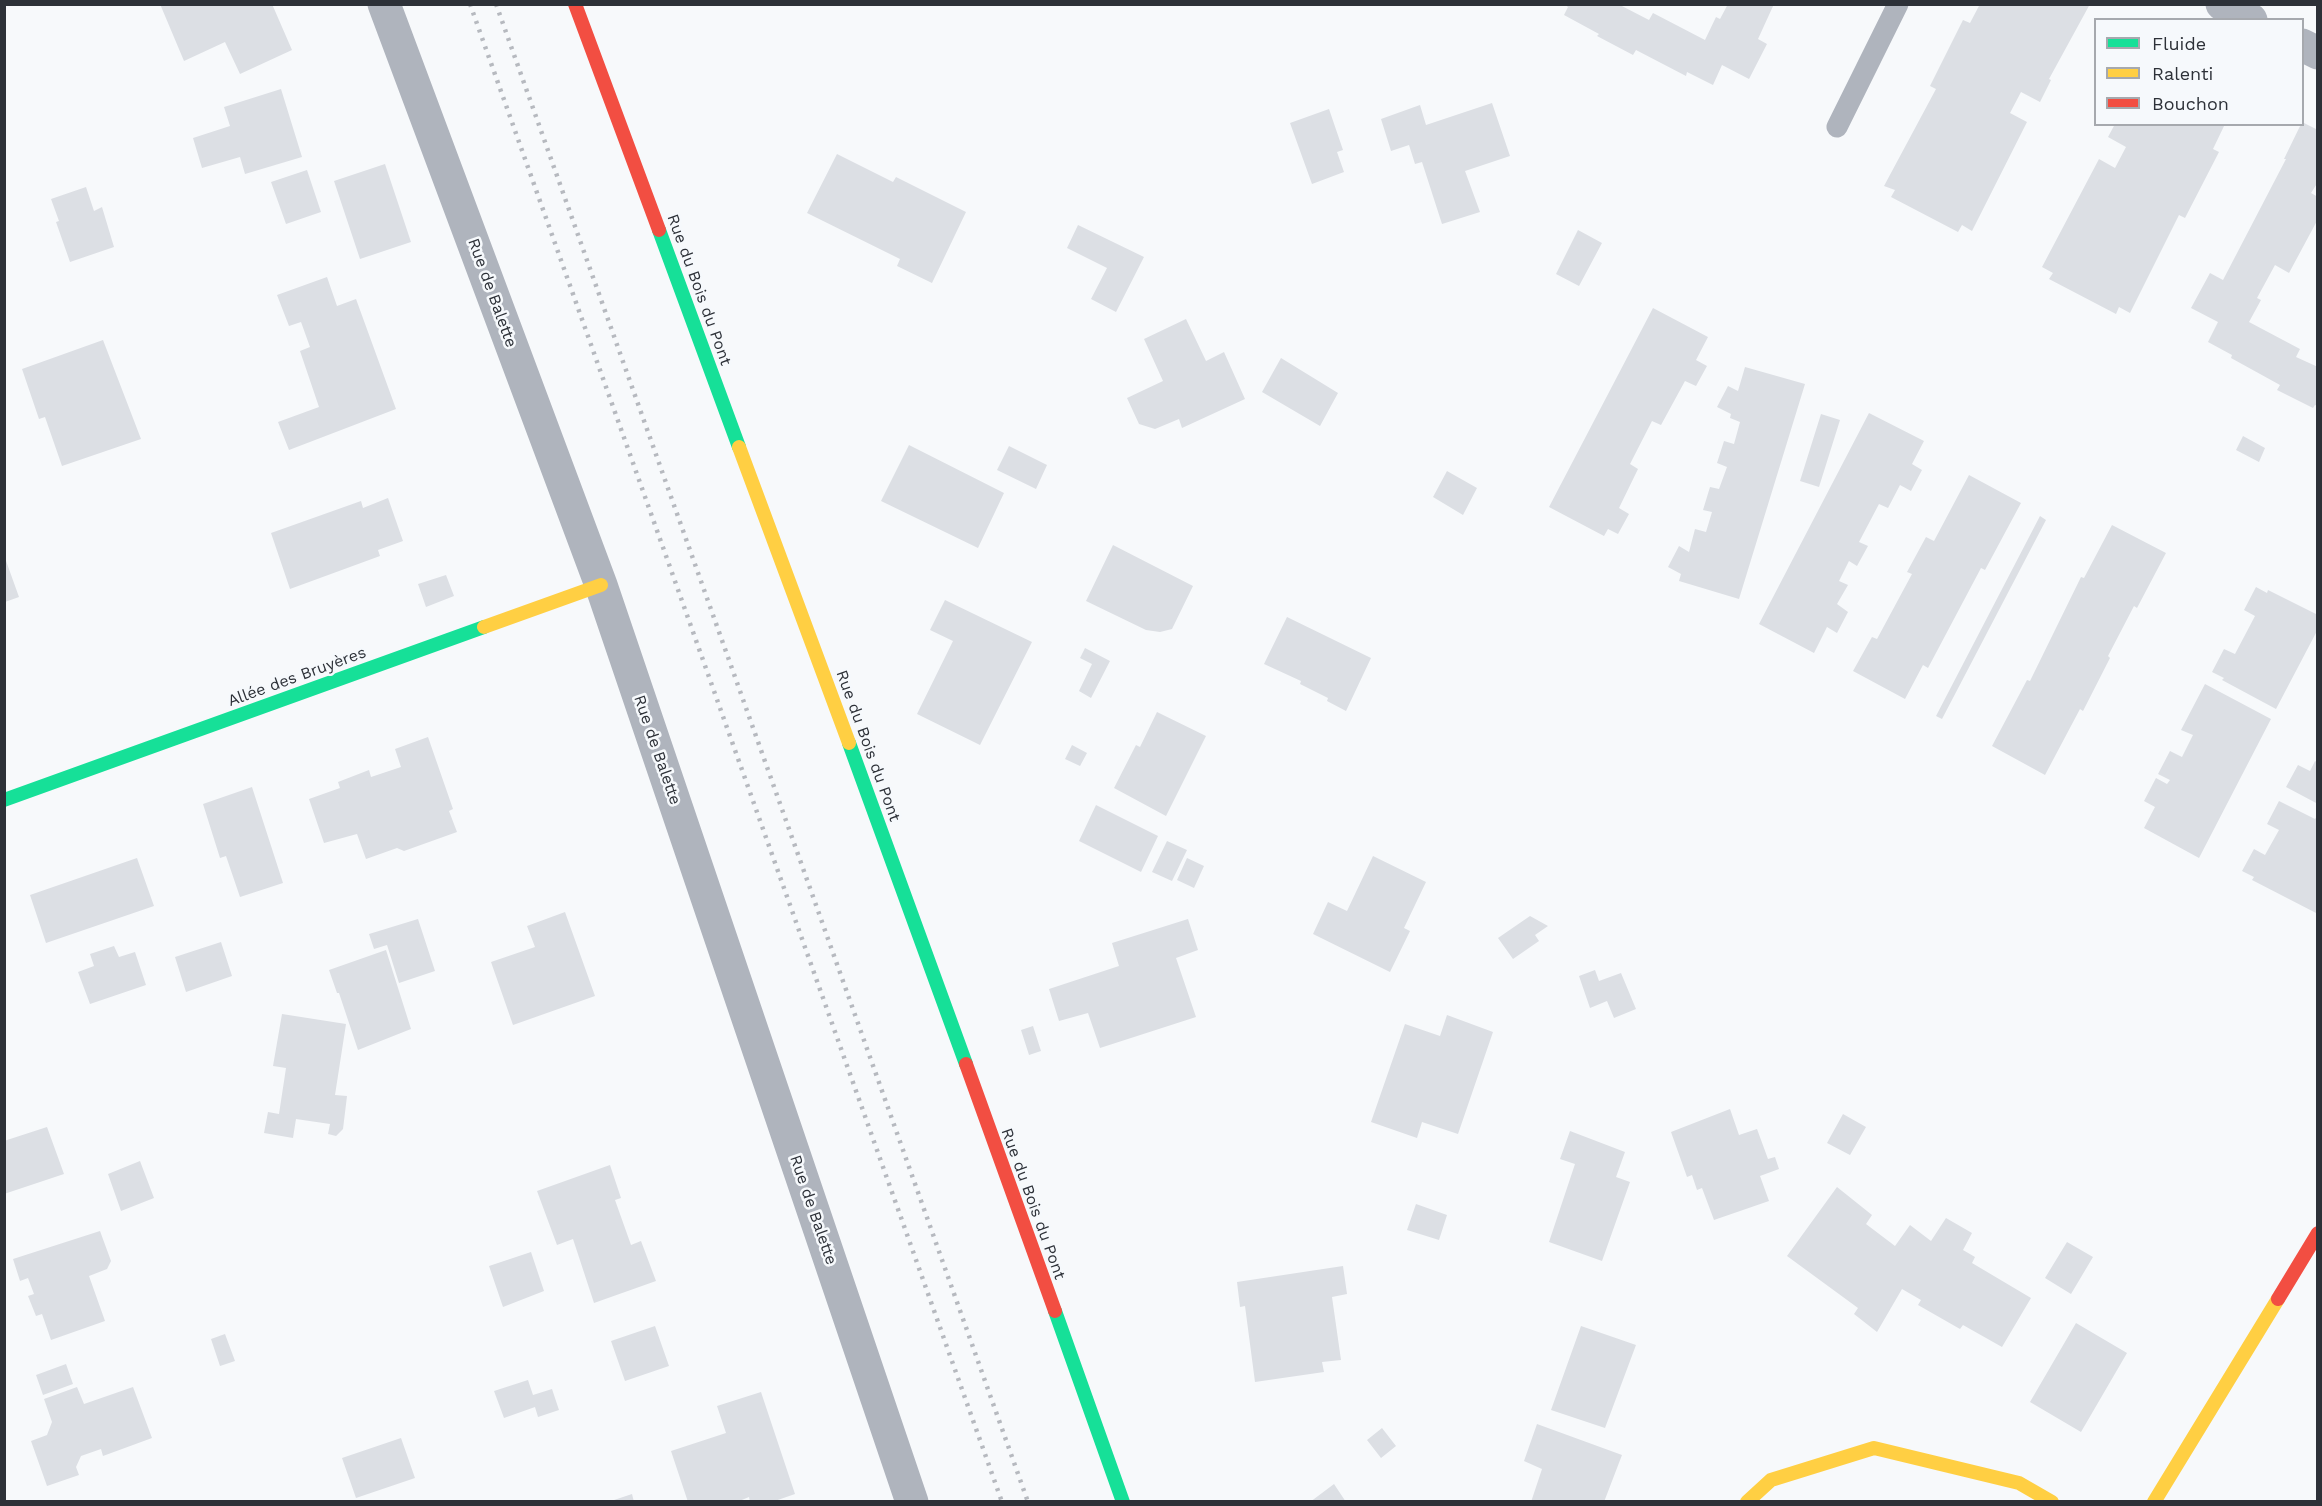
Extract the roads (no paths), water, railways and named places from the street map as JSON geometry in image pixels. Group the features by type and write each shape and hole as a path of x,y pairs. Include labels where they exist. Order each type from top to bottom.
{"street":[{"name":"Rue de Balette","path":"384,4 601,585 912,1502"},
{"name":"Rue du Bois du Pont","path":"575,4 895,867 1124,1502"},
{"path":"2222,4 2247,18"},
{"path":"2304,46 2318,53"},
{"name":"Allée des Bruyères","path":"4,800 601,585"},
{"path":"2154,1502 2318,1233"},
{"path":"1747,1502 1771,1480 1874,1448 2019,1483 2052,1502"}],"lane":[{"path":"1837,127 1898,4"}],"railway":[{"path":"470,4 1002,1502"},
{"path":"496,4 1028,1502"}]}
